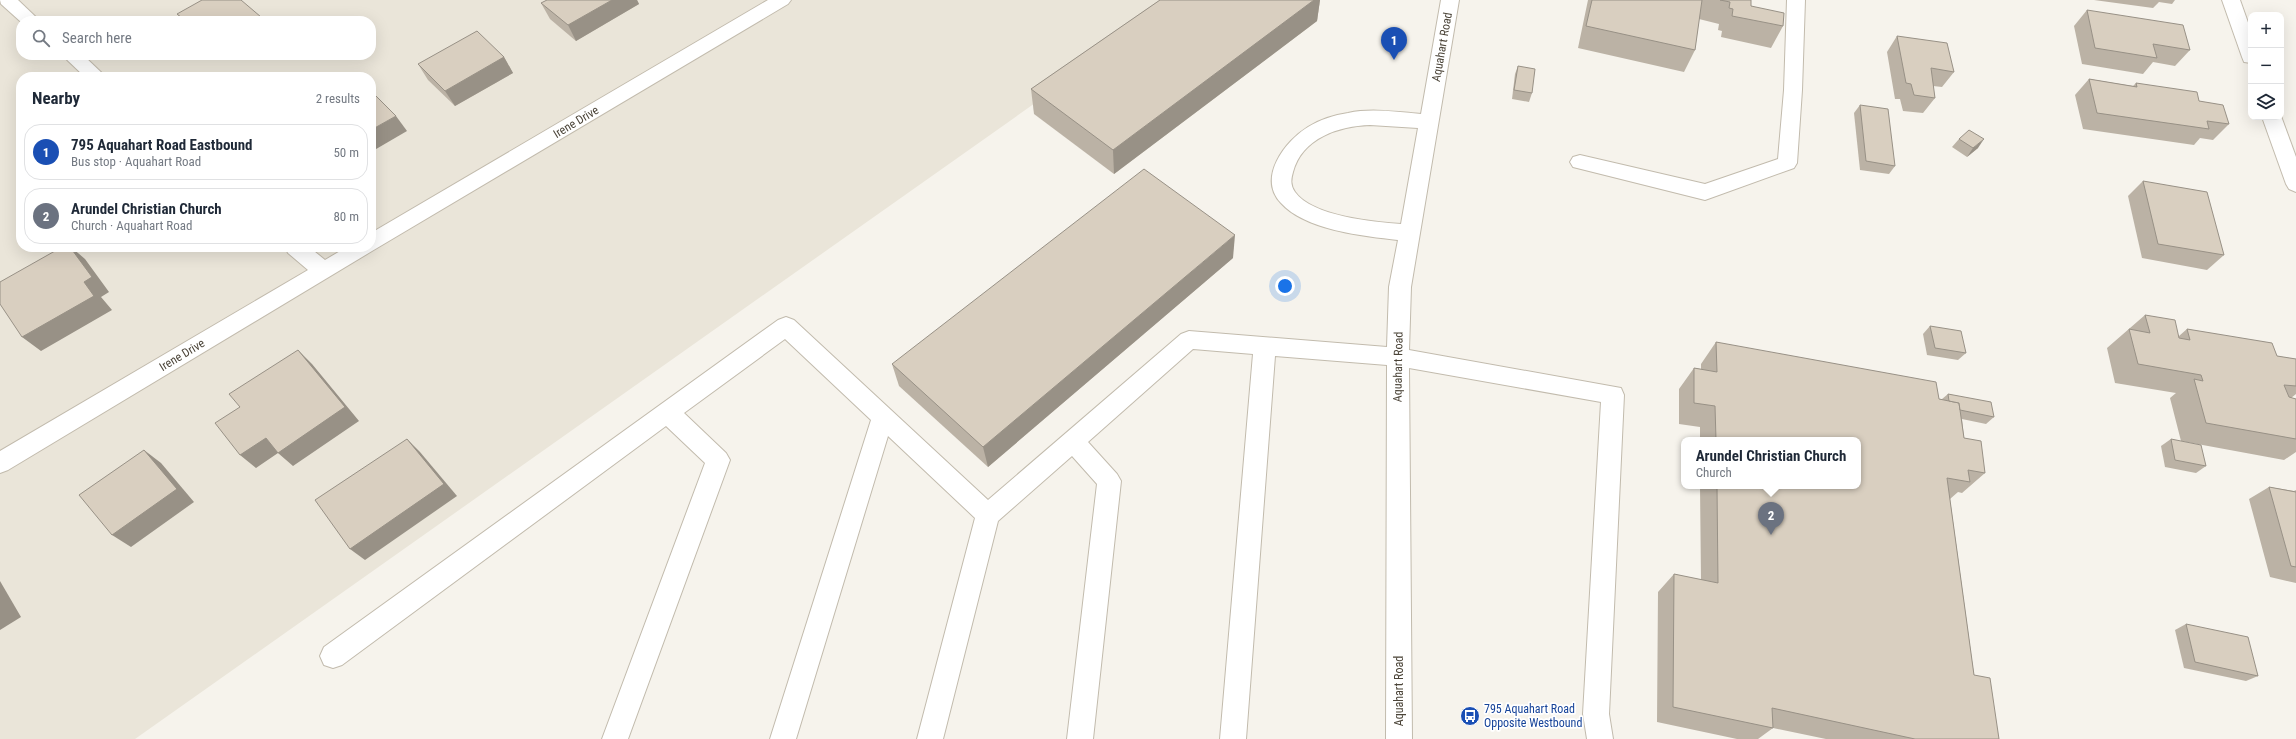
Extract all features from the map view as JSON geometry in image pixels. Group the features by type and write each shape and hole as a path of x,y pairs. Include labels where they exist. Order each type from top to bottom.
{"street":[{"path":"7,0 25,16"},
{"name":"Irene Drive","path":"376,240 782,0"},
{"name":"Aquahart Road","path":"1399,739 1398,356 1400,287 1450,0"},
{"path":"1580,162 1705,192 1787,163 1793,90 1796,0"},
{"path":"2231,0 2248,48"},
{"path":"77,60 91,72"},
{"path":"1410,233 1367,229 1326,220 1291,202 1283,191 1282,179 1285,164 1299,142 1309,134 1338,122 1375,118 1429,122"},
{"path":"2273,120 2296,184"},
{"path":"301,252 323,271"},
{"name":"Irene Drive","path":"0,463 355,252"},
{"path":"333,656 786,326 988,515"},
{"path":"930,739 988,515 1189,340 1398,356 1613,396 1596,714 1600,739"},
{"path":"1233,739 1265,346"},
{"path":"615,739 718,460 667,412"},
{"path":"783,739 883,417"},
{"path":"1073,441 1109,481 1080,739"}],"shaded area":[{"path":"0,0 1181,0 135,739 0,739"}],"building":[{"path":"202,0 241,0 260,16 180,16 177,14"},
{"path":"547,0 612,0 568,25 541,3"},
{"path":"1160,0 1314,0 1113,150 1031,89"},
{"path":"1592,0 1702,0 1695,50 1586,26"},
{"path":"1720,0 1751,0 1751,6 1784,13 1783,26 1732,16 1733,9 1729,8 1730,2"},
{"path":"2087,10 2183,25 2190,50 2153,44 2157,58 2095,48"},
{"path":"477,31 504,57 445,91 418,64"},
{"path":"1897,36 1947,43 1954,72 1931,68 1935,98 1914,95 1911,84 1906,83"},
{"path":"1518,66 1535,69 1532,93 1514,90"},
{"path":"2089,79 2137,87 2136,83 2197,92 2199,101 2223,105 2229,124 2207,121 2209,129 2097,113"},
{"path":"376,96 396,116 376,127"},
{"path":"1860,105 1888,109 1895,166 1866,161"},
{"path":"1969,130 1984,139 1973,148 1959,139"},
{"path":"1144,169 1235,235 983,447 892,364"},
{"path":"2143,181 2207,192 2224,255 2158,244"},
{"path":"53,252 74,252 92,277 84,282 94,296 22,337 0,304 0,282"},
{"path":"2145,315 2175,320 2179,338 2190,340 2187,329 2272,343 2277,356 2296,359 2296,386 2284,385 2289,397 2296,399 2296,439 2206,423 2194,379 2203,381 2201,375 2138,364 2129,329 2150,333"},
{"path":"1930,326 1961,331 1966,353 1935,348"},
{"path":"1716,342 1936,382 1939,399 1959,403 1964,438 1981,441 1985,473 1968,470 1970,482 1947,478 1974,675 1990,678 1999,739 1915,739 1772,708 1773,728 1673,707 1674,574 1718,583 1717,489 1861,489 1861,437 1716,437 1715,406 1694,403 1694,368 1717,372"},
{"path":"298,350 345,407 278,453 266,438 240,455 215,423 240,407 229,394"},
{"path":"1948,394 1991,402 1994,417 1960,410 1959,403 1949,401"},
{"path":"407,439 444,484 350,549 315,500"},
{"path":"2171,439 2201,445 2206,466 2175,460"},
{"path":"144,450 177,489 112,535 79,495"},
{"path":"2269,487 2296,492 2296,567 2291,566"},
{"path":"2186,624 2248,637 2258,676 2195,662"}],"place":[{"name":"795 Aquahart Road Eastbound","path":"1394,60"},
{"name":"Arundel Christian Church","path":"1771,535"},
{"name":"795 Aquahart Road Opposite Westbound","path":"1470,716"}]}
